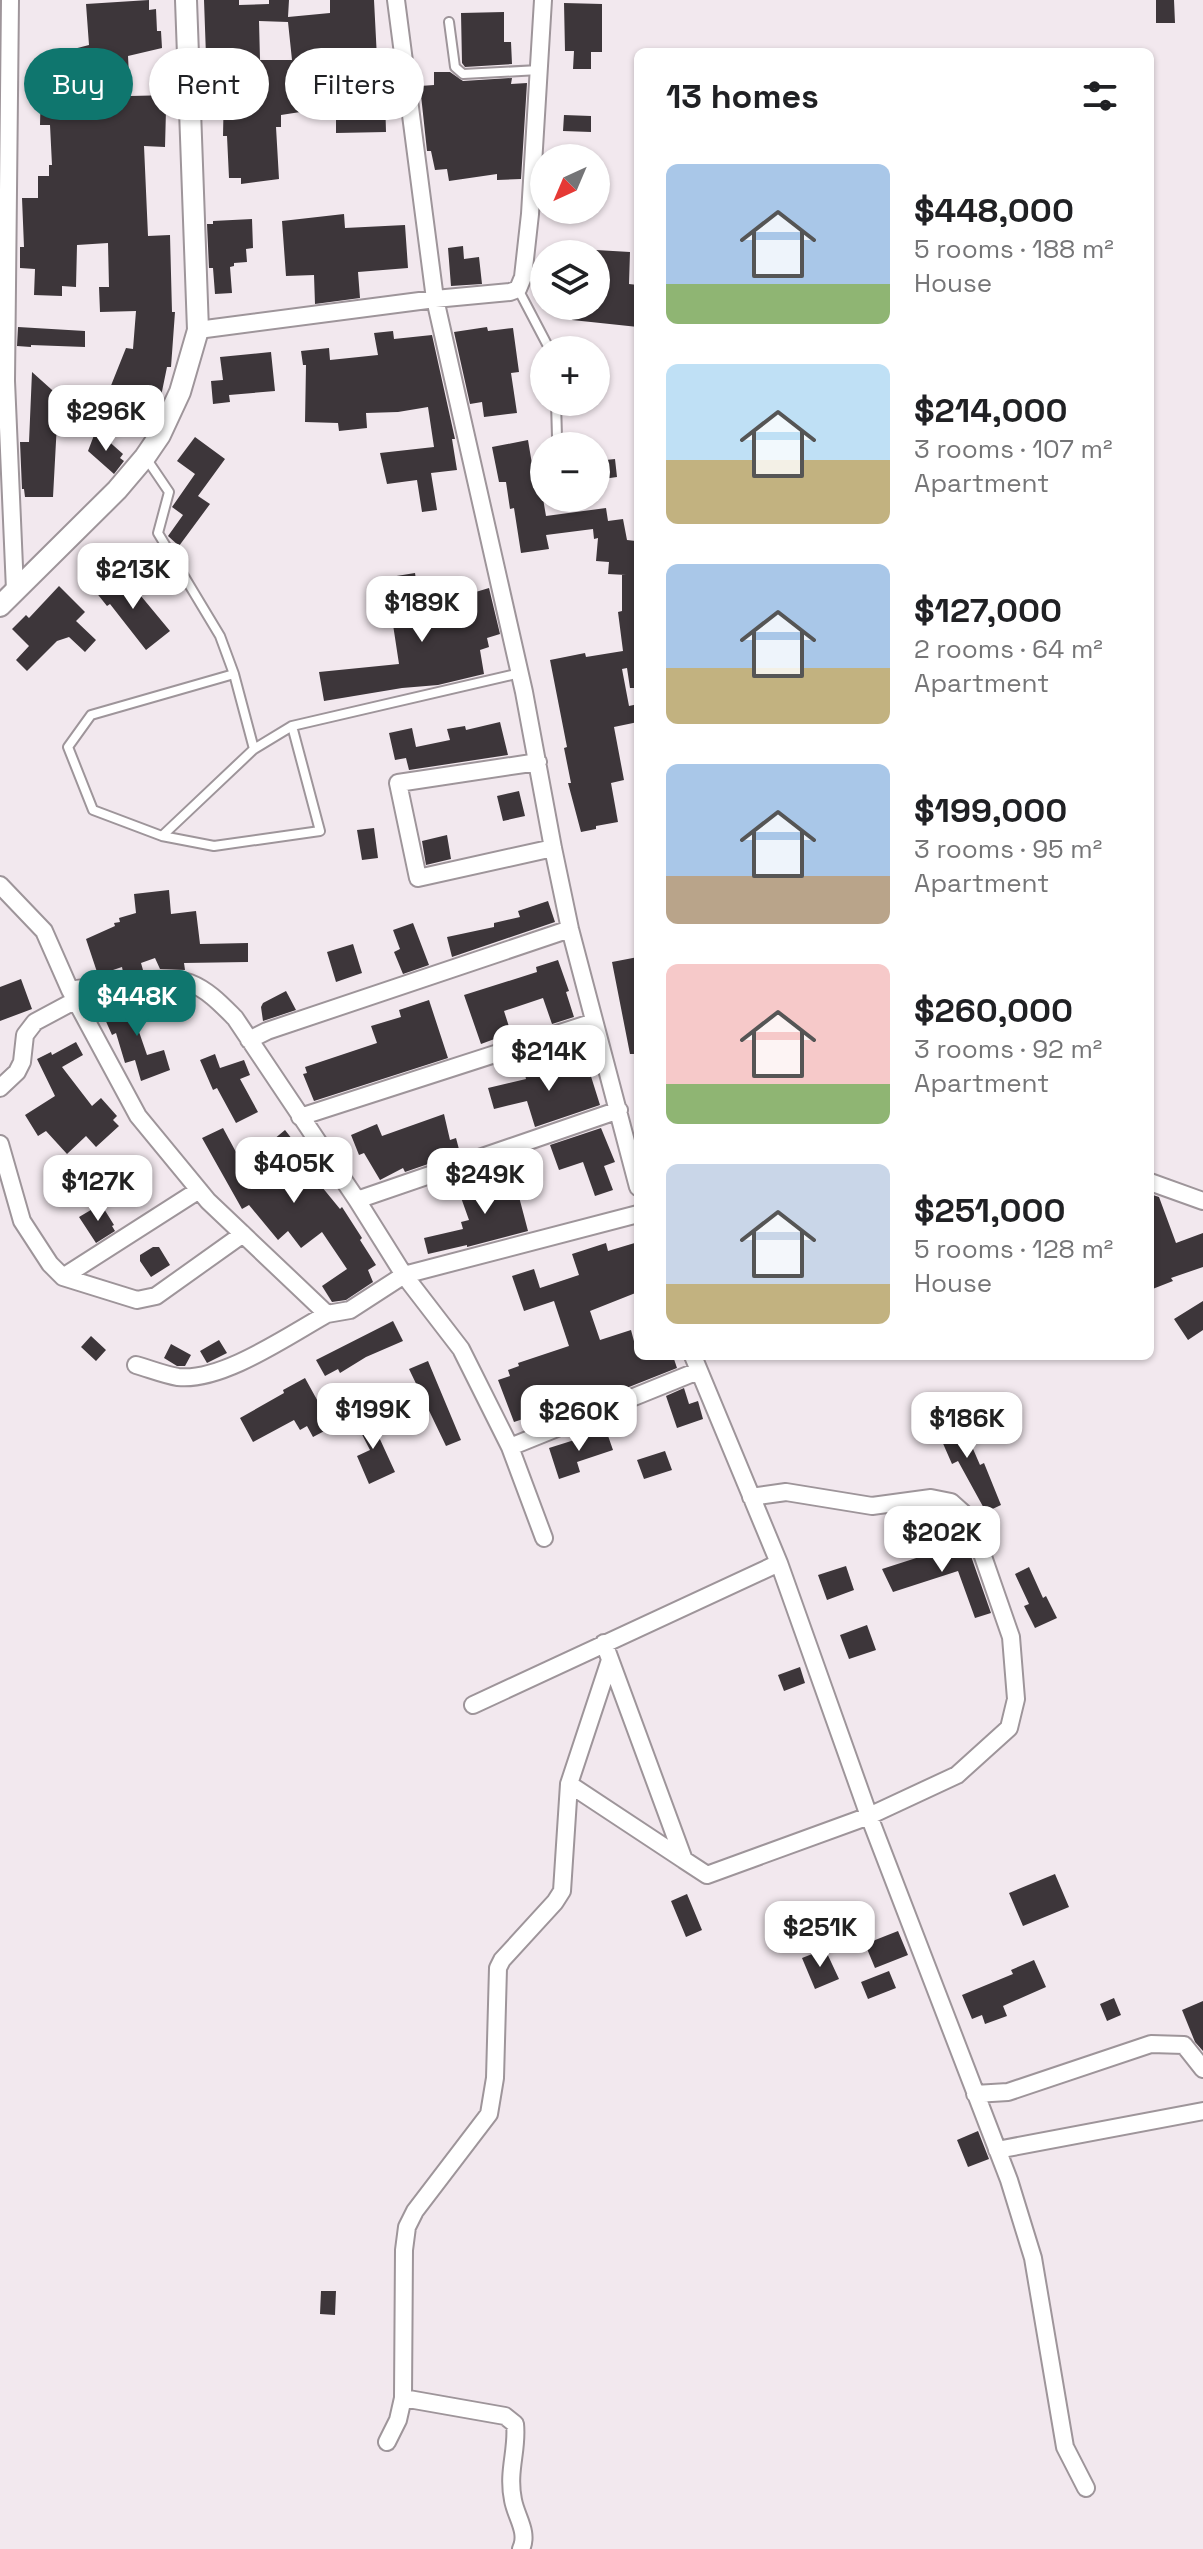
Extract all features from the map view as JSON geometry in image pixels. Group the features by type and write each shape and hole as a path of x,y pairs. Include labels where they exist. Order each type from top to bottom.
{"street":[{"path":"10,0 3,381 15,590"},
{"path":"0,606 117,490 145,457 160,435 180,392 198,330 186,0"},
{"path":"396,0 435,299 520,673 570,929 634,1171"},
{"path":"198,330 518,289 523,277 530,214 543,0"},
{"path":"538,762 398,783 418,878 553,848"},
{"path":"0,885 44,931 73,995 138,1116 199,1190 327,1314"},
{"path":"249,1040 267,1031 570,929"},
{"path":"0,1088 17,1072 22,1062 25,1035 35,1022 73,995 145,981 188,982 210,994 235,1018 404,1275 461,1349 510,1447 544,1538"},
{"path":"300,1117 594,1022"},
{"path":"357,1200 619,1110"},
{"path":"0,1144 22,1221 50,1264 63,1277 137,1300 156,1296 243,1234"},
{"path":"1154,1183 1203,1201"},
{"path":"63,1277 199,1190"},
{"path":"136,1365 179,1377 226,1369 327,1314 350,1310 404,1275 634,1215"},
{"path":"510,1447 695,1363 779,1563 869,1816 997,2150 1033,2258 1065,2447 1086,2488"},
{"path":"569,1784 707,1875 869,1816 957,1775 1009,1728 1016,1699 1011,1637 970,1519 951,1502 931,1498 872,1506 786,1492 751,1497"},
{"path":"473,1705 779,1563"},
{"path":"604,1643 684,1860"},
{"path":"387,2442 398,2420 403,2398 404,2250 407,2227 415,2211 489,2114 495,2078 498,1968 562,1891 569,1784 610,1660"},
{"path":"975,2094 1008,2092 1151,2044 1184,2045 1203,2069"},
{"path":"997,2150 1203,2111"},
{"path":"403,2398 505,2416 515,2424 510,2471 513,2502 522,2525 524,2543 521,2549"}],"lane":[{"path":"449,22 455,67 463,74 540,70"},
{"path":"518,289 543,336"},
{"path":"145,457 169,492 158,533 220,636 234,674 254,749"},
{"path":"162,836 254,749 292,726 520,673"},
{"path":"234,674 91,715 68,747 93,810 162,836 214,846 320,831 292,726"}],"building":[{"path":"149,0 149,10 156,9 162,48 149,48 149,51 133,55 133,48 77,48 89,45 86,4"},
{"path":"204,0 239,0 239,5 289,0 288,17 330,13 330,0 374,0 376,48 291,48 288,22 259,21 260,48 206,48"},
{"path":"1156,0 1174,0 1175,23 1156,23"},
{"path":"564,3 602,4 602,52 591,52 591,69 573,69 574,51 565,51"},
{"path":"504,12 504,42 511,42 512,64 465,67 462,63 461,13"},
{"path":"269,60 285,60 285,114 281,115 281,127 276,127 279,179 241,184 241,178 229,178 227,136 223,136 223,120 269,120"},
{"path":"434,72 450,72 463,81 512,78 511,84 527,83 521,179 497,180 497,174 449,181 447,169 435,170 431,151 427,151 424,120 424,86 434,85"},
{"path":"133,96 149,96 149,120 166,120 165,147 144,146 148,236 170,235 172,312 175,312 171,367 167,367 159,406 145,403 133,426 105,411 114,389 110,388 126,348 133,349 136,311 100,312 99,287 109,287 108,243 77,245 76,287 62,286 62,296 34,295 35,269 20,268 20,247 24,247 22,198 38,198 38,176 49,176 49,165 52,165 50,125 40,125 40,120 133,120"},
{"path":"564,115 591,116 591,132 563,131"},
{"path":"336,120 386,120 386,132 336,133"},
{"path":"344,214 345,228 405,225 408,268 358,272 360,298 315,304 314,275 286,276 282,221"},
{"path":"252,219 253,248 246,249 247,262 234,263 230,267 232,293 215,294 213,268 209,268 207,224"},
{"path":"463,246 464,259 479,257 482,284 451,286 448,248"},
{"path":"610,251 630,252 629,284 634,285 634,327 572,320 610,320"},
{"path":"18,327 85,331 85,347 17,346"},
{"path":"487,327 488,331 513,328 519,372 511,373 517,413 484,417 482,402 470,404 454,332"},
{"path":"393,331 394,339 432,335 455,439 452,439 457,470 431,473 437,510 422,512 417,480 387,484 380,453 434,447 428,407 366,413 367,428 339,431 338,423 305,422 306,365 303,365 301,351 329,348 330,360 378,355 374,333"},
{"path":"271,352 275,391 229,395 230,402 213,404 211,381 223,380 220,357"},
{"path":"32,372 61,398 53,497 25,497 22,489 20,442 29,442"},
{"path":"96,430 123,454 120,458 124,461 114,474 88,451"},
{"path":"195,437 225,459 198,496 210,504 179,546 168,536 183,515 172,507 195,474 177,461"},
{"path":"528,440 530,512 545,512 546,516 607,512 608,521 623,519 627,540 634,541 634,688 630,688 627,668 622,669 629,706 634,705 634,723 614,727 624,780 611,783 618,822 596,826 596,829 581,832 568,783 571,783 564,748 567,747 550,660 585,653 586,657 623,651 618,612 622,611 622,575 626,575 608,574 609,562 596,561 598,538 594,539 593,529 546,535 549,549 521,553 514,508 510,509 506,482 499,482 492,447"},
{"path":"615,459 617,477 610,478 610,460"},
{"path":"118,572 170,631 146,650 110,604 107,606 95,591"},
{"path":"415,573 422,619 464,613 459,597 489,588 500,634 487,638 489,647 480,650 484,674 438,685 324,701 319,672 399,664 390,605 382,606 378,579"},
{"path":"59,586 85,612 76,621 96,640 85,652 69,637 57,641 27,671 16,660 29,646 12,629 26,615 29,618"},
{"path":"500,722 508,755 409,770 406,758 395,760 389,733 412,728 416,747 450,740 447,729 465,726 466,730"},
{"path":"519,791 525,816 503,821 497,796"},
{"path":"374,828 378,858 362,860 357,830"},
{"path":"447,835 451,859 426,865 422,841"},
{"path":"169,890 171,914 196,911 200,944 248,943 248,962 184,963 185,970 160,969 155,958 141,963 143,970 123,972 122,967 98,975 86,939 115,926 114,923 120,922 119,918 136,913 134,894"},
{"path":"548,901 555,922 452,957 447,937 494,927 494,923 520,917 518,911"},
{"path":"413,923 429,965 403,974 394,952 400,949 393,930"},
{"path":"353,944 362,973 336,982 327,952"},
{"path":"634,958 634,1054 630,1054 612,962"},
{"path":"558,960 574,1017 552,1024 543,998 504,1011 511,1033 481,1044 464,995 537,972 536,967"},
{"path":"21,979 32,1009 0,1021 0,987"},
{"path":"286,991 296,1010 263,1021 263,1003"},
{"path":"150,997 157,1021 136,1023 147,1055 164,1050 170,1070 141,1081 135,1060 125,1063 116,1033 112,1035 104,1017"},
{"path":"429,1000 448,1058 314,1101 303,1074 307,1073 305,1067 377,1043 371,1026 401,1017 399,1010"},
{"path":"76,1042 83,1055 62,1067 92,1106 101,1098 117,1116 113,1120 119,1126 96,1147 86,1136 67,1154 46,1131 38,1136 25,1115 55,1096 37,1059"},
{"path":"215,1054 220,1068 244,1060 250,1075 240,1079 258,1112 236,1123 217,1088 213,1090 200,1060"},
{"path":"570,1061 573,1074 589,1070 600,1105 535,1127 527,1101 494,1109 488,1088 526,1079 524,1071"},
{"path":"444,1114 450,1140 456,1138 460,1153 405,1172 403,1168 380,1180 364,1153 359,1155 351,1135 377,1124 382,1136"},
{"path":"223,1128 243,1165 285,1130 300,1149 295,1154 340,1209 342,1207 362,1238 360,1240 376,1265 368,1270 373,1282 346,1300 332,1302 322,1286 347,1269 322,1232 301,1248 288,1231 278,1240 249,1205 242,1209 202,1138"},
{"path":"601,1128 615,1162 604,1166 613,1190 595,1196 583,1162 559,1170 550,1145"},
{"path":"513,1174 528,1231 428,1254 424,1238 463,1229 461,1222 469,1220 459,1192"},
{"path":"1154,1195 1159,1197 1176,1243 1203,1233 1203,1267 1171,1278 1173,1281 1154,1288"},
{"path":"101,1204 115,1231 96,1243 79,1217"},
{"path":"606,1243 608,1251 634,1243 634,1294 590,1311 600,1340 631,1330 634,1360 674,1360 677,1368 586,1404 584,1399 514,1422 498,1380 510,1376 508,1370 519,1366 518,1363 569,1346 554,1301 524,1311 512,1276 534,1269 540,1288 579,1275 572,1254"},
{"path":"159,1247 170,1265 151,1277 140,1261 140,1255"},
{"path":"1203,1301 1203,1330 1188,1340 1174,1319"},
{"path":"393,1321 403,1341 366,1357 340,1373 338,1369 325,1376 316,1360"},
{"path":"91,1336 106,1350 96,1361 81,1347"},
{"path":"219,1340 227,1353 207,1363 200,1351"},
{"path":"171,1344 191,1355 185,1366 177,1366 164,1358"},
{"path":"428,1361 461,1440 446,1446 409,1369"},
{"path":"305,1378 332,1427 313,1437 307,1426 300,1430 294,1420 253,1442 240,1418"},
{"path":"684,1388 689,1404 698,1401 703,1419 677,1428 666,1396"},
{"path":"367,1411 395,1472 369,1484 357,1456 370,1450 353,1417"},
{"path":"957,1412 980,1465 984,1463 1001,1505 986,1512 958,1461 952,1464 934,1423"},
{"path":"606,1430 613,1450 577,1462 580,1472 559,1479 549,1448"},
{"path":"665,1451 672,1470 644,1479 637,1460"},
{"path":"966,1542 991,1613 975,1618 958,1571 893,1592 882,1569"},
{"path":"846,1566 854,1590 827,1600 818,1575"},
{"path":"1029,1567 1043,1598 1046,1596 1057,1618 1035,1628 1024,1606 1029,1604 1015,1574"},
{"path":"867,1625 876,1650 849,1659 840,1635"},
{"path":"800,1667 805,1683 784,1691 778,1675"},
{"path":"1055,1874 1069,1907 1023,1926 1009,1893"},
{"path":"687,1894 702,1930 686,1937 671,1901"},
{"path":"898,1931 908,1955 875,1968 865,1944"},
{"path":"825,1949 839,1979 815,1989 802,1958"},
{"path":"1034,1960 1046,1987 1003,2006 1007,2016 985,2024 982,2015 972,2019 962,1995 1013,1974 1011,1970"},
{"path":"889,1971 896,1988 868,1999 861,1982"},
{"path":"1114,1998 1121,2015 1107,2021 1100,2004"},
{"path":"1203,2001 1203,2051 1195,2042 1182,2010"},
{"path":"978,2131 989,2159 968,2167 957,2140"},
{"path":"321,2291 336,2291 335,2315 320,2314"}]}
